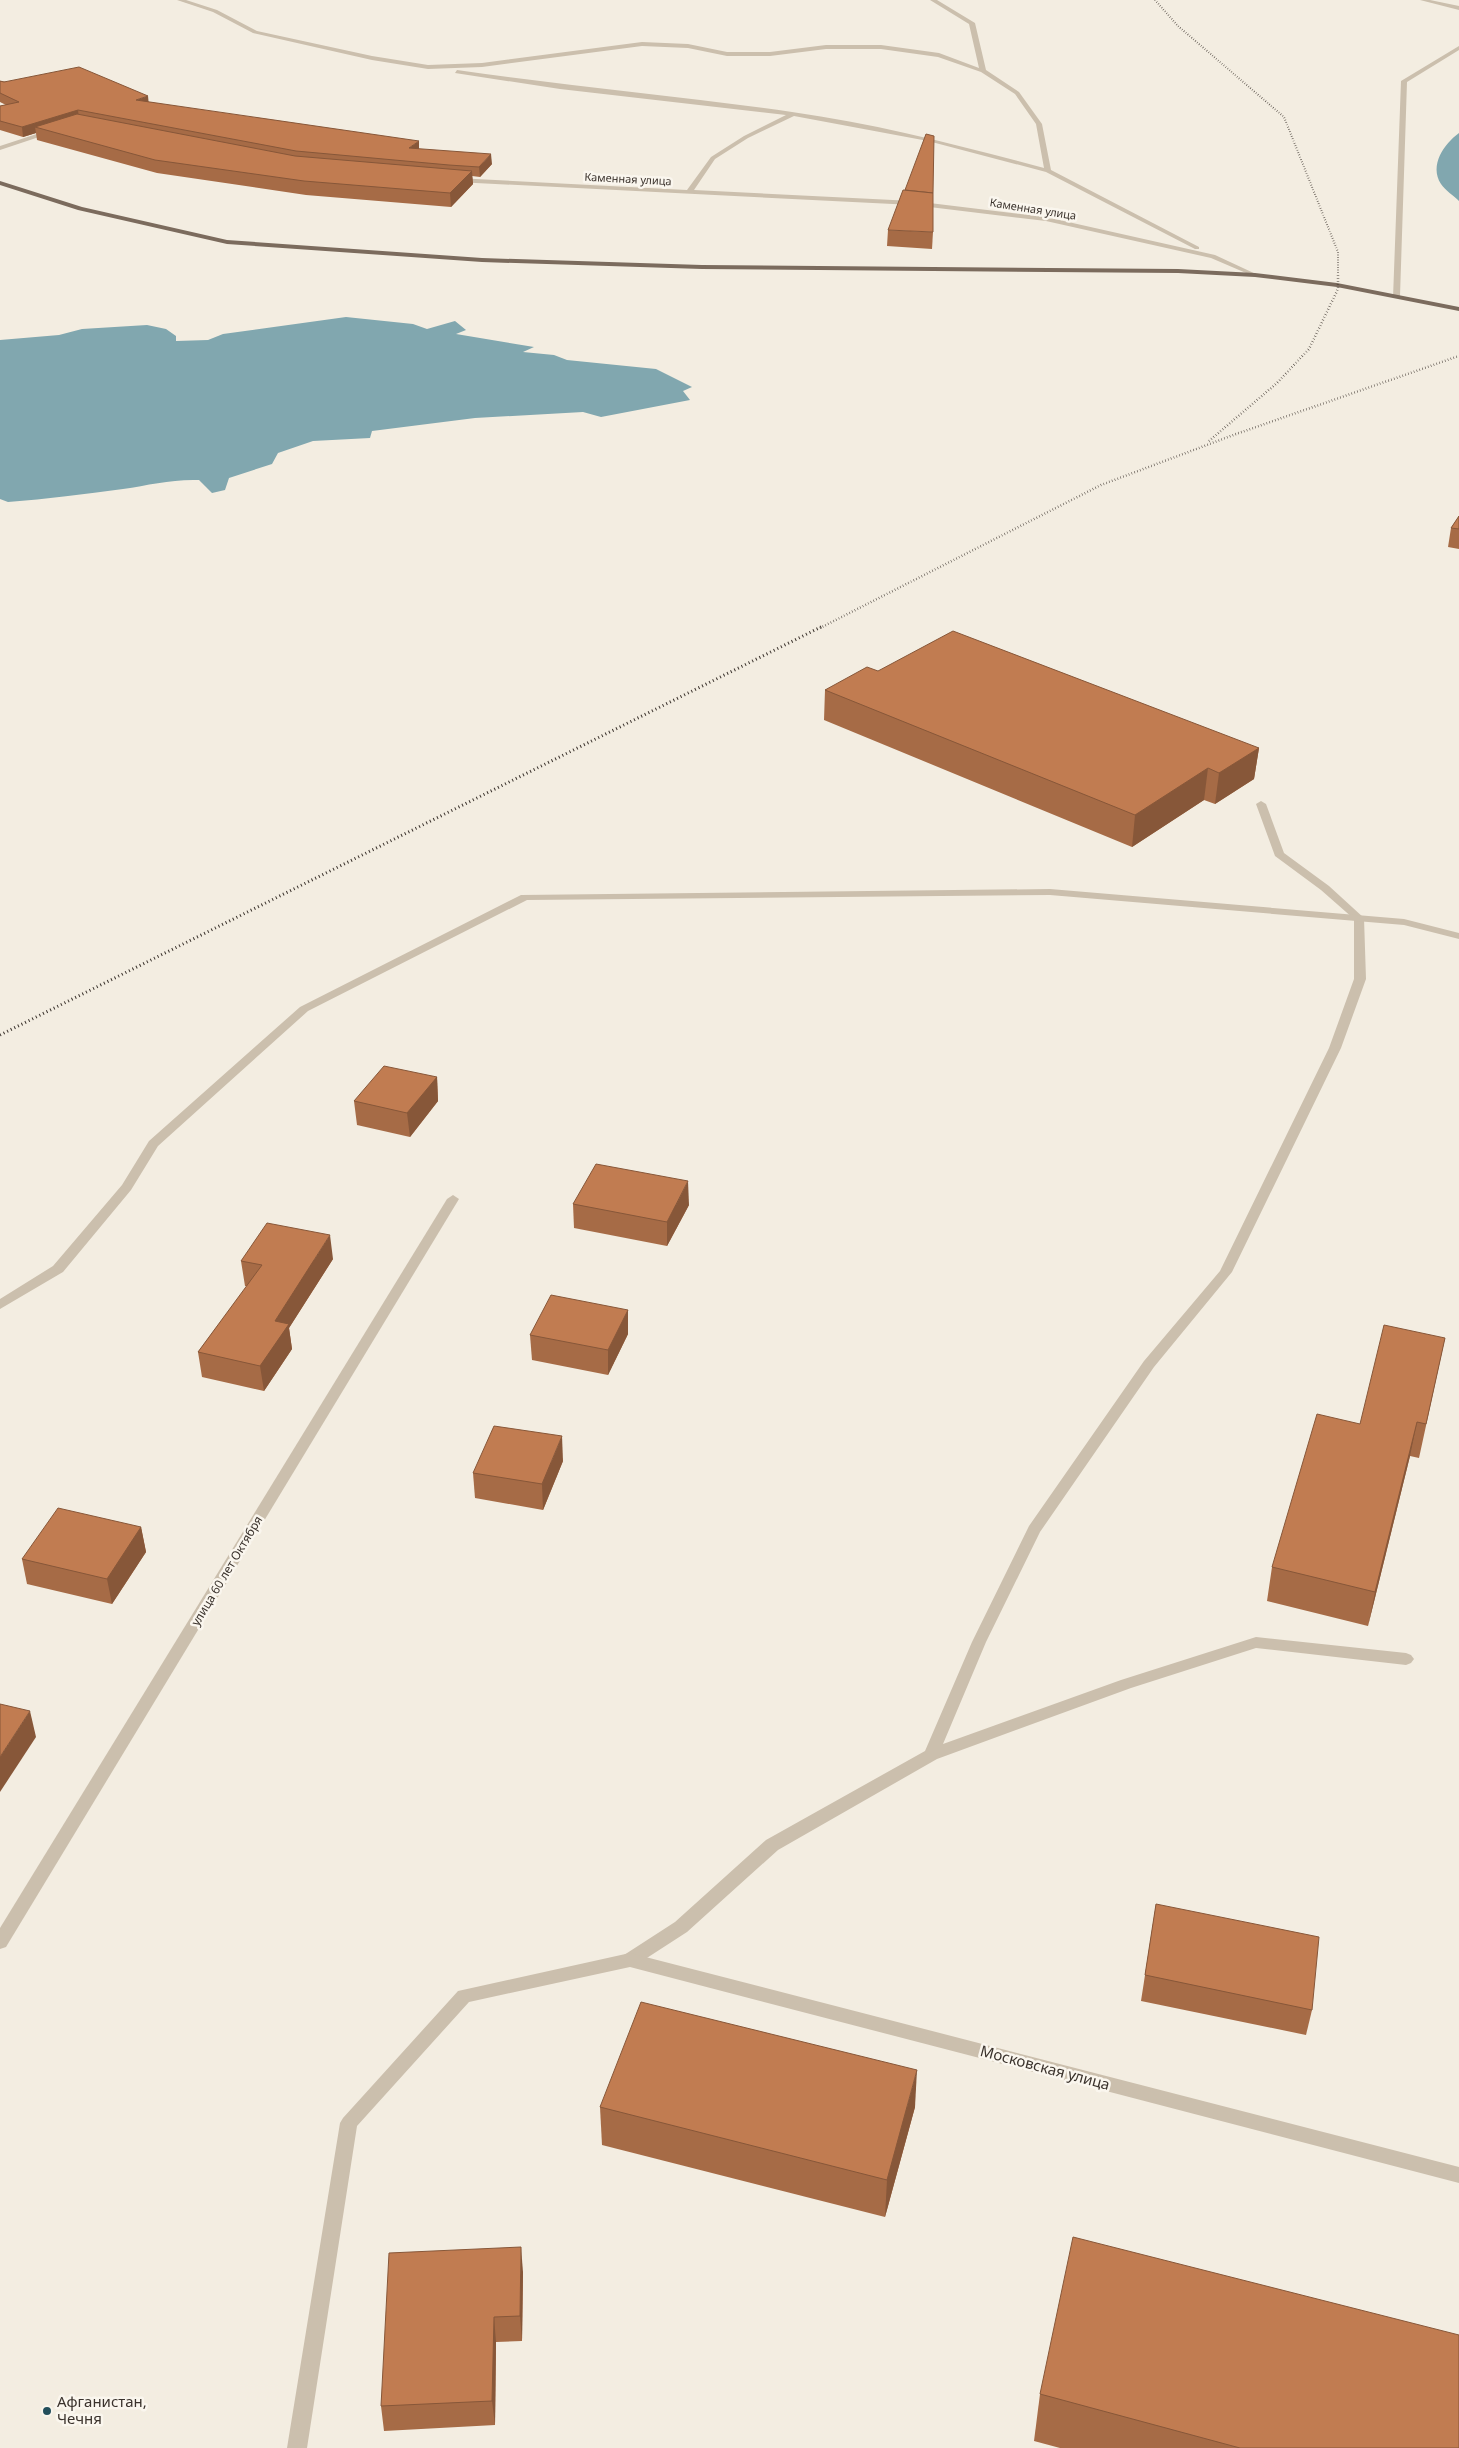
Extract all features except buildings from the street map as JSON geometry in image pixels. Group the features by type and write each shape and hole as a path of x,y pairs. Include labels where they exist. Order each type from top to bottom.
{"main road":[{"path":"0,183 80,209 237,242 482,260 702,267 1178,271 1255,275 1337,285 1459,309"}],"street":[{"path":"180,0 215,11 255,32 372,58 560,87 794,114 929,139 1048,171 1214,256"},
{"path":"933,0 972,23 983,71"},
{"path":"1423,0 1459,8"},
{"path":"428,67 482,65 642,44 688,46 727,54 770,54 826,47 881,47 939,54 983,71 1017,93 1039,124 1048,171"},
{"path":"1396,296 1404,81 1459,48"},
{"path":"689,192 714,158 746,137 794,114"},
{"path":"0,148 62,128"},
{"name":"Каменная улица","path":"449,179 913,203 1027,217 1214,256 1255,275"},
{"path":"931,1755 979,1642 1034,1530 1149,1364 1226,1272 1335,1048 1360,979 1359,918 1325,888 1280,854 1262,804"},
{"path":"0,1306 58,1269 127,1187 153,1144 304,1009 525,897 1050,892 1404,922 1459,936"},
{"name":"улица 60 лет Октября","path":"0,1942 453,1199"},
{"path":"297,2448 349,2124 464,1996 630,1960 681,1927 772,1845 931,1755 1126,1684 1256,1642 1406,1659"},
{"name":"Московская улица","path":"630,1960 1459,2175"}],"water":[{"path":"1459,133 1459,201 1441,184 1438,177 1437,162 1448,143"},
{"path":"346,317 413,324 427,329 455,321 466,330 456,334 534,347 523,352 554,355 567,360 656,369 692,387 683,391 690,400 601,417 583,412 475,418 372,431 370,438 313,441 278,453 272,464 229,478 225,490 212,493 199,480 189,480 8,502 0,499 0,340 59,335 82,329 147,325 166,329 176,336 176,341 208,340 223,334"}],"railway":[{"path":"1155,0 1178,26 1284,117 1338,252 1338,289 1309,349 1277,383 1209,441"},
{"path":"820,628 1101,485 1236,434 1459,356"},
{"path":"0,1035 823,626"}],"place":[{"name":"Афганистан, Чечня","path":"47,2411"}]}
